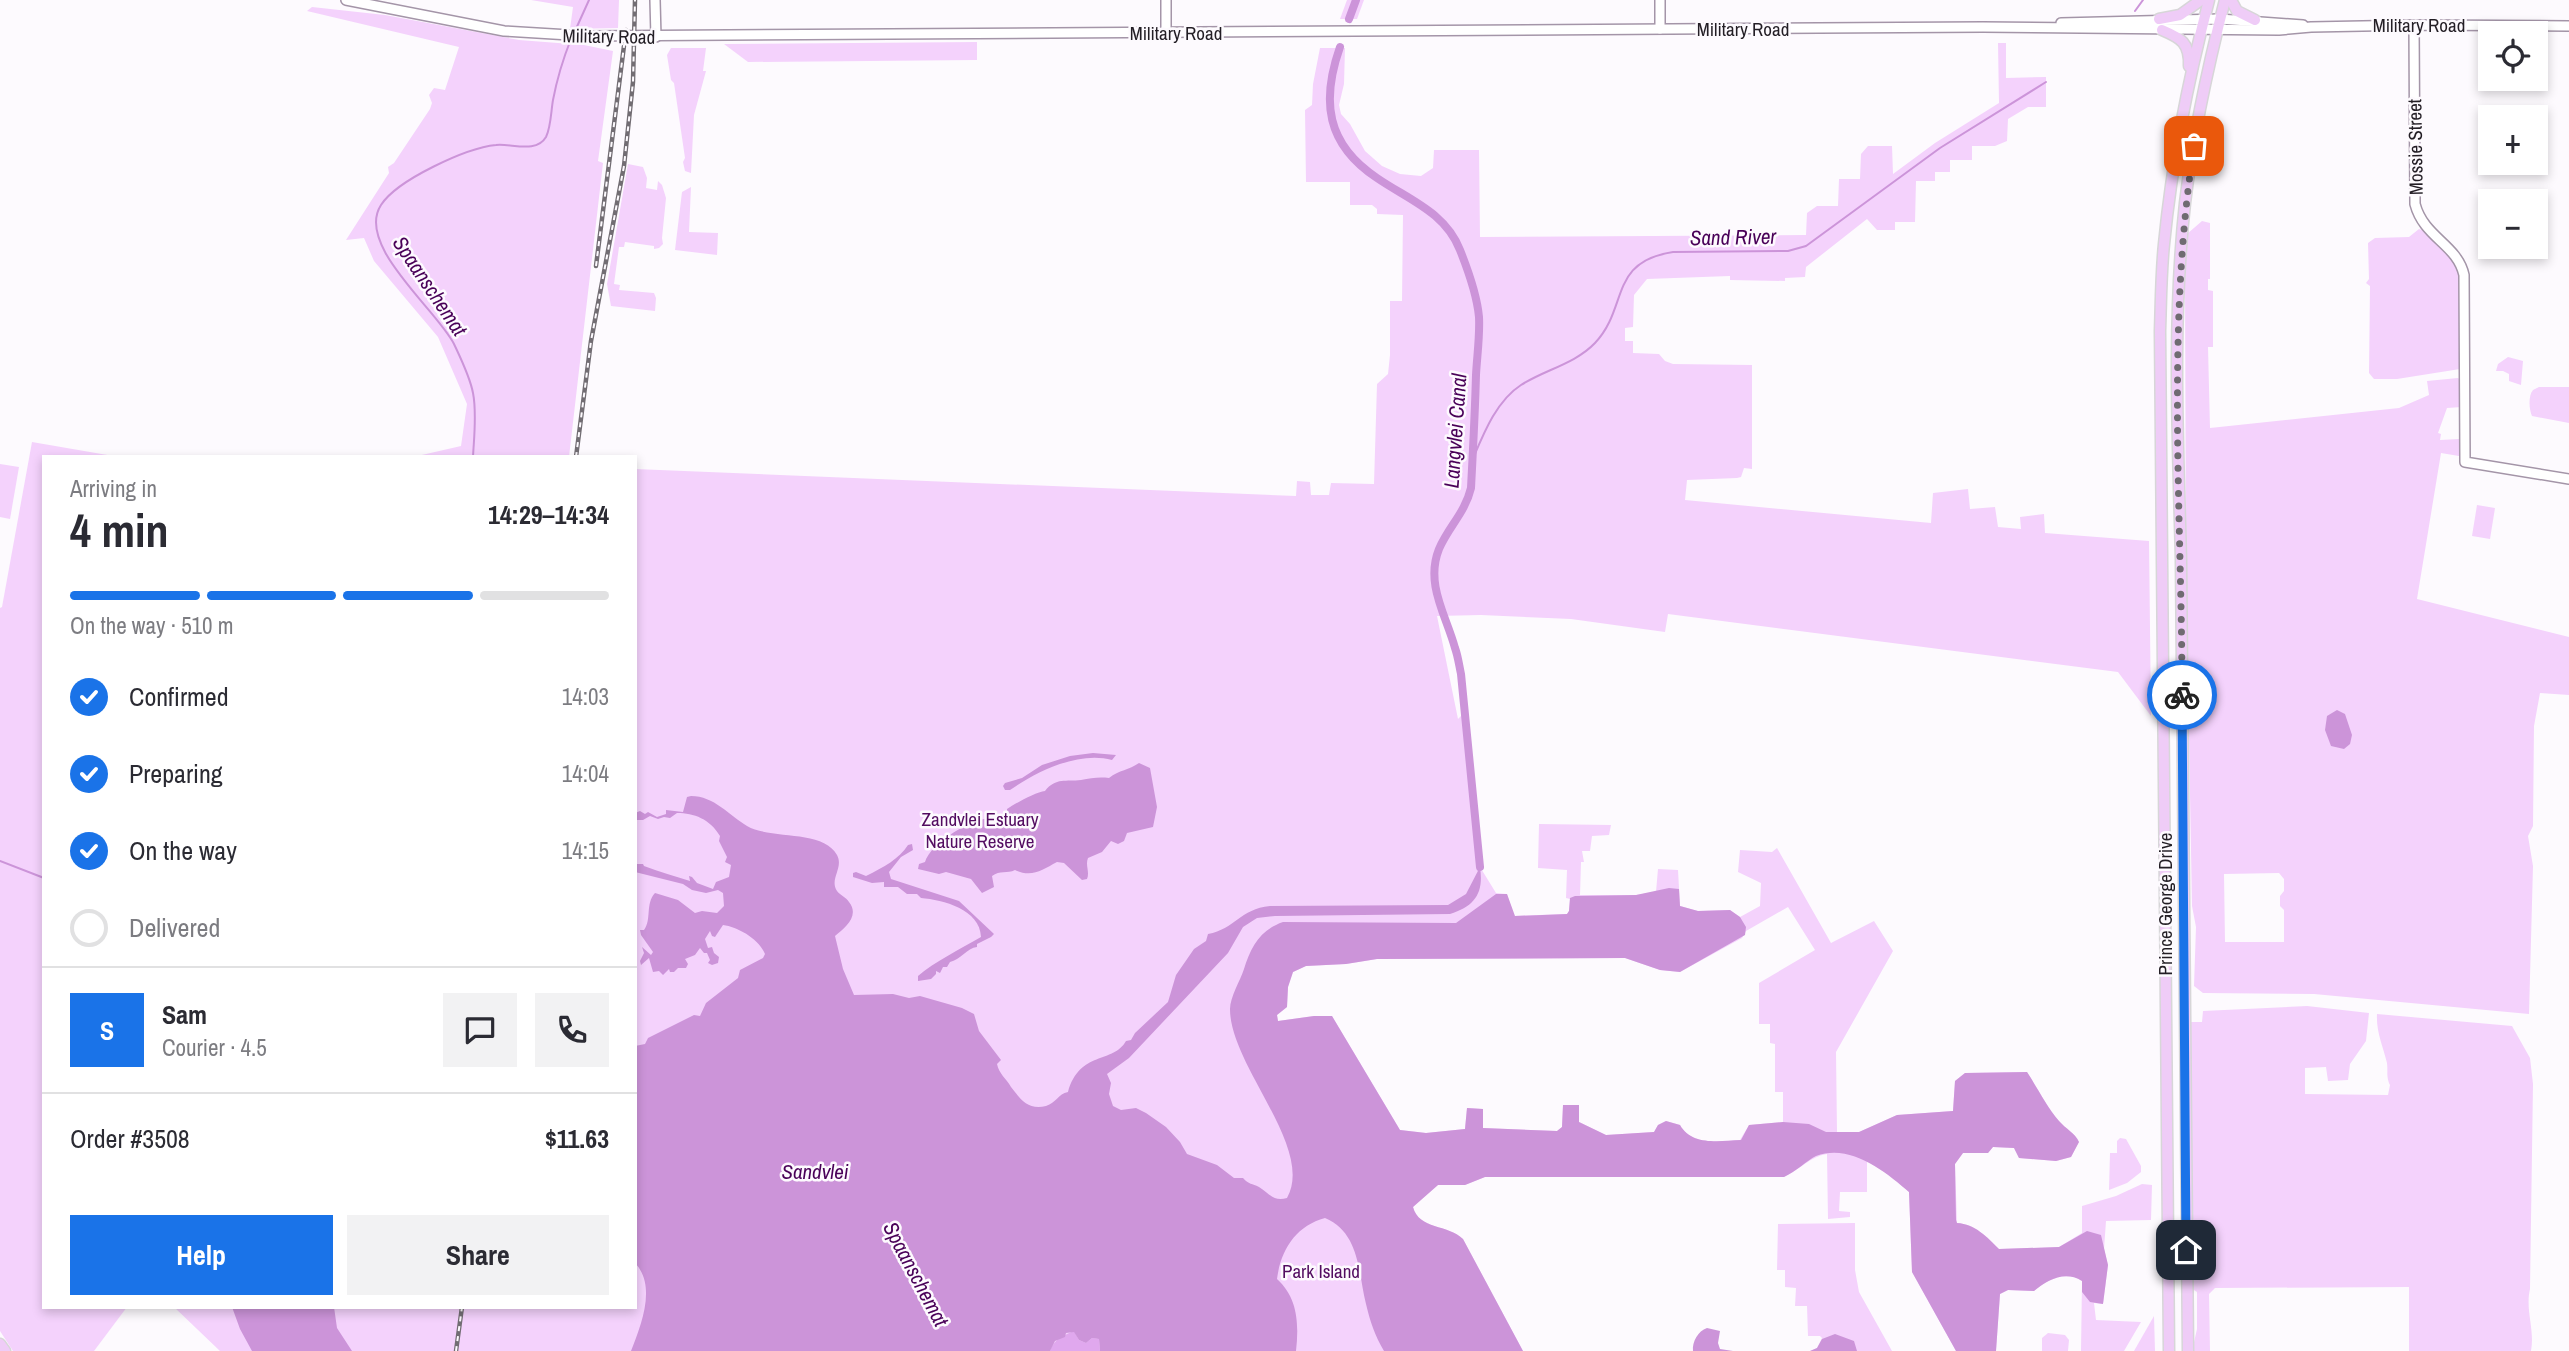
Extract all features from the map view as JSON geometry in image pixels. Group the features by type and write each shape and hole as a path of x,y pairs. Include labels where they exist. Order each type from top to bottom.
{"main road":[{"name":"Military Road","path":"346,0 504,30 562,36 2009,27 2203,25 2255,20 2311,27"},
{"path":"655,0 656,37"},
{"path":"1166,0 1166,33"},
{"path":"1660,0 1660,29"},
{"path":"2160,24 2180,15 2201,0"},
{"name":"Prince George Drive","path":"2169,1351 2160,331 2163,247 2178,141 2209,0"},
{"name":"Prince George Drive","path":"2188,1351 2182,560 2178,463 2179,287 2185,204 2194,146 2225,0"},
{"path":"2231,0 2237,11 2255,20"},
{"path":"2160,24 2187,46 2189,57 2186,97"},
{"name":"Military Road","path":"2219,24 2279,30 2414,25 2569,26"},
{"name":"Mossie Street","path":"2414,25 2415,204 2421,222 2455,255 2464,275 2465,462 2569,480"},
{"path":"2168,1277 2187,1277"},
{"path":"0,1344 5,1351"}],"green space":[{"path":"531,0 619,0 618,28 570,29 573,7"},
{"path":"1347,0 1364,0 1357,19 1340,19"},
{"path":"312,7 385,15 519,40 584,45 613,51 598,161 603,163 569,455 422,455 461,446 467,404 438,337 374,261 364,238 346,240 389,173 388,167 394,163 430,109 432,103 429,95 434,88 445,90 459,47 307,11"},
{"path":"977,42 977,60 748,62 724,44"},
{"name":"Zandvlei Estuary Nature Reserve","path":"1998,43 2006,43 2006,78 2046,77 2046,107 2028,107 2008,119 2007,141 1995,146 1972,146 1972,160 1950,160 1950,172 1935,172 1935,181 1916,181 1915,222 1895,222 1895,230 1877,230 1867,219 1806,267 1805,277 1785,278 1785,281 1730,280 1730,276 1647,279 1634,295 1633,327 1625,328 1625,341 1633,341 1633,353 1659,354 1665,361 1673,364 1752,365 1752,469 1744,468 1741,477 1737,478 1687,480 1685,500 1931,523 1933,493 1968,489 1970,509 1995,507 1998,527 2021,529 2020,517 2044,514 2045,533 2149,541 2151,716 2118,672 1668,614 1665,632 1571,619 1437,616 1458,719 1462,715 1480,867 1496,893 1507,894 1514,916 1567,914 1569,911 1570,899 1566,898 1567,870 1538,868 1539,824 1611,825 1609,835 1592,836 1590,851 1582,851 1584,862 1581,862 1580,895 1636,895 1656,892 1658,869 1678,870 1680,906 1698,911 1730,910 1740,917 1760,906 1761,883 1738,872 1740,850 1772,852 1777,848 1831,943 1874,921 1893,951 1836,1052 1837,1132 1859,1132 1897,1115 1953,1111 1955,1081 1965,1073 2027,1072 2055,1116 2079,1142 2071,1157 2056,1161 2019,1158 2014,1148 1993,1147 1988,1153 1963,1153 1955,1164 1957,1223 1975,1229 1999,1249 2059,1247 2082,1233 2082,1206 2116,1196 2142,1184 2152,1185 2151,1220 2106,1221 2104,1249 2108,1265 2103,1304 2094,1303 2096,1320 2141,1322 2124,1351 2081,1351 2082,1281 2063,1276 2050,1280 2034,1291 2008,1290 2000,1294 1996,1351 1956,1351 1912,1272 1909,1192 1867,1161 1867,1192 1840,1192 1839,1211 1850,1212 1850,1217 1828,1219 1827,1154 1816,1157 1784,1177 1485,1177 1465,1185 1438,1185 1413,1207 1416,1214 1421,1220 1463,1239 1523,1351 220,1351 176,1309 637,1309 637,469 1296,496 1297,481 1310,482 1311,495 1329,495 1331,483 1374,484 1377,384 1388,374 1390,301 1402,301 1403,215 1377,214 1377,209 1372,205 1350,205 1350,182 1306,182 1305,110 1312,105 1320,48 1345,48 1344,84 1339,105 1341,114 1350,124 1365,151 1382,166 1400,174 1421,176 1433,168 1434,150 1479,150 1480,237 1806,235 1807,213 1817,206 1838,206 1839,179 1860,179 1861,154 1868,146 1892,146 1893,174 1935,143 1999,103","holes":["1788,907 1815,950 1759,983 1759,1024 1770,1024 1770,1043 1775,1044 1775,1092 1783,1092 1783,1122 1749,1125 1740,1140 1699,1139 1685,1132 1680,1125 1666,1121 1658,1125 1654,1132 1606,1135 1579,1122 1579,1105 1563,1105 1562,1127 1557,1131 1483,1128 1483,1109 1467,1108 1465,1129 1426,1133 1400,1130 1332,1016 1278,1021 1277,1015 1287,1007 1288,987 1293,972 1306,966 1377,959 1625,958 1660,970 1680,972 1742,938 1746,931"]},
{"path":"671,48 706,48 703,71 706,71 694,115 691,173 685,171 683,162 685,158 674,83 671,80 667,55"},
{"path":"628,164 643,167 647,178 646,188 657,190 658,181 662,185 666,198 663,244 654,249 654,246 625,242 624,247 619,247 614,284 620,285 619,290 654,293 655,311 611,306 607,284"},
{"path":"691,187 689,232 718,233 717,255 675,250 682,192"},
{"path":"2202,221 2210,223 2208,290 2213,291 2213,347 2208,347 2210,428 2399,408 2429,395 2427,381 2458,378 2461,381 2462,407 2447,408 2438,433 2441,434 2440,440 2459,439 2459,456 2441,453 2417,599 2569,637 2569,695 2540,693 2534,726 2533,826 2528,836 2533,866 2529,1014 2314,994 2203,993 2194,986 2196,927 2192,906 2186,572 2187,234","holes":["2279,873 2284,879 2284,891 2280,896 2280,906 2284,910 2284,942 2225,942 2224,874"]},
{"path":"2419,229 2425,231 2454,261 2461,274 2460,369 2397,379 2374,379 2369,373 2370,286 2366,283 2369,279 2368,243 2375,238 2409,237"},
{"path":"2508,357 2523,361 2521,385 2509,381 2509,374 2496,371 2498,364"},
{"path":"2539,387 2569,387 2569,423 2532,416 2530,396 2533,390"},
{"path":"32,442 107,455 42,455 42,1309 126,1309 94,1351 13,1351 0,1331 2,607"},
{"path":"0,464 19,467 10,519 0,517"},
{"path":"2477,505 2495,508 2490,539 2472,536"},
{"path":"2307,1006 2369,1013 2366,1041 2350,1064 2348,1080 2328,1081 2326,1067 2305,1068 2305,1094 2388,1095 2390,1085 2377,1014 2512,1026 2530,1058 2533,1084 2529,1297 2531,1351 2409,1351 2409,1287 2215,1288 2209,1294 2210,1351 2192,1351 2197,1329 2197,1292 2194,1290 2190,1263 2189,1022 2202,1022 2203,1011"},
{"path":"2120,1138 2126,1139 2141,1166 2141,1172 2127,1183 2109,1190 2110,1153 2117,1153 2117,1141"},
{"path":"1855,1223 1855,1270 1859,1292 1892,1351 1810,1351 1817,1348 1822,1338 1808,1336 1807,1306 1795,1306 1796,1288 1785,1287 1785,1270 1777,1270 1778,1224"},
{"path":"2154,1316 2155,1351 2134,1351"},
{"path":"2048,1333 2065,1335 2069,1340 2068,1351 2042,1351 2042,1338"}],"shaded area":[{"path":"1074,1331 1079,1340 1086,1343 1092,1338 1099,1339 1100,1351 1050,1351 1057,1340"}],"water":[{"path":"2337,710 2345,714 2352,735 2350,744 2344,749 2331,746 2325,730 2327,716"},
{"path":"1093,753 1116,755 1112,760 1086,758 1059,764 1010,790 1005,790 1003,786 1042,765 1070,756"},
{"path":"1139,763 1150,768 1157,807 1153,827 1127,833 1124,841 1118,844 1111,841 1102,852 1088,858 1087,879 1082,880 1064,863 1057,862 1032,873 1015,870 995,874 992,876 994,887 982,893 971,879 946,872 939,874 918,869 919,864 925,862 946,837 982,819 1002,818 1007,814 1007,809 1045,791 1053,784 1109,778"},
{"name":"Sandvlei","path":"687,797 707,799 757,830 809,838 830,847 839,860 835,887 849,902 853,912 850,921 835,936 843,969 854,995 893,994 909,998 920,996 974,1014 979,1031 1001,1060 997,1064 1001,1073 1022,1100 1034,1107 1049,1105 1068,1092 1073,1079 1088,1063 1113,1053 1126,1041 1131,1040 1168,1002 1176,975 1194,949 1206,941 1208,934 1225,928 1251,911 1270,906 1448,905 1466,894 1480,867 1481,884 1476,897 1466,907 1450,914 1257,918 1243,927 1228,953 1129,1058 1107,1074 1111,1083 1109,1094 1113,1106 1121,1110 1136,1108 1146,1113 1166,1127 1187,1154 1217,1165 1234,1178 1243,1178 1278,1199 1287,1198 1293,1178 1290,1155 1281,1131 1243,1056 1230,1009 1233,994 1250,954 1268,930 1283,922 1456,923 1496,894 1507,894 1515,916 1567,914 1570,898 1575,896 1636,895 1669,888 1679,889 1680,906 1698,911 1730,910 1740,917 1746,927 1745,935 1680,972 1660,970 1625,958 1377,959 1306,966 1293,972 1288,987 1287,1007 1277,1015 1278,1021 1332,1016 1400,1130 1426,1133 1465,1129 1467,1108 1483,1109 1483,1128 1557,1131 1562,1127 1563,1105 1579,1105 1579,1122 1606,1135 1654,1132 1658,1125 1666,1121 1680,1125 1685,1132 1707,1141 1741,1140 1749,1125 1783,1122 1809,1124 1826,1132 1859,1132 1897,1115 1953,1111 1955,1081 1965,1073 2027,1072 2055,1116 2079,1142 2071,1157 2056,1161 2019,1158 2014,1148 1993,1147 1988,1153 1963,1153 1955,1164 1956,1220 1957,1223 1980,1232 1999,1249 2059,1247 2087,1231 2101,1235 2108,1265 2103,1304 2090,1302 2082,1292 2082,1281 2069,1276 2050,1280 2034,1291 2008,1290 2000,1294 1996,1351 1956,1351 1912,1272 1909,1192 1866,1161 1842,1153 1829,1153 1816,1156 1784,1177 1485,1177 1465,1185 1438,1185 1413,1207 1416,1214 1421,1220 1463,1239 1523,1351 1384,1351 1369,1316 1351,1243 1345,1233 1325,1218 1298,1233 1286,1249 1279,1268 1277,1279 1289,1294 1296,1312 1296,1351 1100,1351 1099,1339 1092,1338 1086,1343 1079,1340 1074,1332 1066,1333 1065,1337 1055,1341 1050,1351 631,1351 642,1318 646,1294 642,1272 637,1266 637,1046 645,1044 648,1038 694,1015 700,1016 706,1003 738,978 740,970 763,958 765,954 758,943 747,935 723,925 715,937 710,931 705,939 708,948 712,947 719,957 718,963 708,963 710,960 707,953 700,948 695,955 685,959 688,964 686,968 678,968 674,972 669,969 663,975 659,971 653,972 649,958 641,965 644,953 642,947 651,955 653,952 640,930 644,930 646,926 650,902 655,893 678,900 695,913 717,913 724,906 723,893 718,890 706,893 692,890 683,884 637,872 637,864 643,864 690,881 689,876 692,877 697,883 713,889 716,882 729,877 731,865 725,862 727,857 719,841 720,836 706,821 689,814 677,813 670,818 658,819 650,816 637,820 637,812 640,811 657,817 666,814 666,810 683,812"},
{"path":"912,844 913,850 901,857 889,872 891,879 959,901 994,934 950,962 947,967 943,967 940,973 936,971 931,979 918,981 918,976 932,966 981,937 974,919 959,908 921,898 917,894 907,894 898,887 884,887 884,882 872,883 853,877 856,872 866,876 879,869 896,859"},
{"path":"233,1309 334,1309 337,1328 352,1351 252,1351"},
{"path":"1707,1328 1720,1331 1720,1349 1733,1351 1693,1351 1696,1337"},
{"path":"1835,1334 1854,1341 1857,1351 1810,1351 1817,1348 1822,1339"}],"waterway":[{"name":"Spaanschemat","path":"575,31 589,0"},
{"name":"Langvlei Canal","path":"1349,19 1356,0"},
{"name":"Sand River","path":"2135,11 2143,0"},
{"name":"Spaanschemat","path":"473,455 474,401 465,368 445,330 388,258 379,239 376,221 381,205 389,195 433,167 483,147 523,147 542,142 549,129 556,84 571,39"},
{"name":"Langvlei Canal","path":"1340,47 1334,67 1330,103 1338,136 1360,165 1425,208 1445,226 1460,250 1478,309 1471,488 1465,505 1439,549 1434,575 1438,599 1461,674 1480,867"},
{"name":"Sand River","path":"1472,461 1491,419 1512,392 1530,380 1569,362 1595,343 1612,315 1622,288 1638,265 1652,257 1673,252 1788,251 1806,246 1940,148 2046,82"},
{"path":"0,861 42,877"}],"railway":[{"path":"576,455 591,341 624,166 633,82 635,0"},
{"path":"596,266 626,30"},
{"path":"456,1351 462,1309"}],"way so far":[{"path":"2182,695 2182,560 2178,463 2179,309 2185,204 2194,146"}],"route":[{"path":"2182,695 2186,1250"}],"park label":[{"name":"Park Island","path":"1321,1271"}]}
